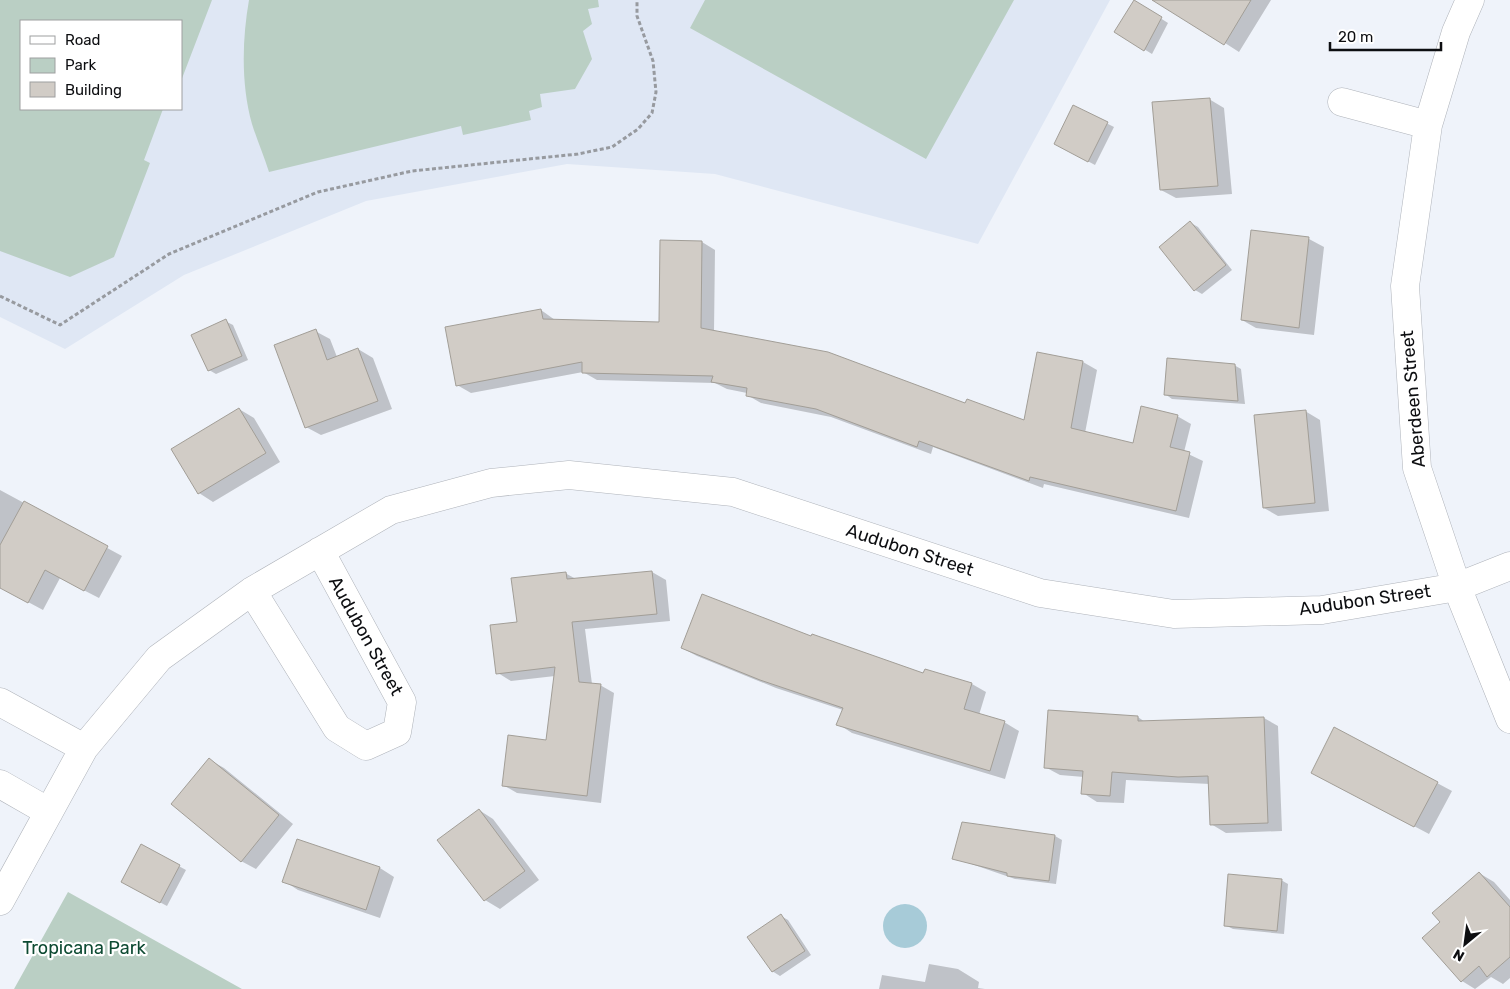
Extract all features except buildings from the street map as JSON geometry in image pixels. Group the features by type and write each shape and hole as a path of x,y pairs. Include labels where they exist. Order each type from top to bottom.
{"street":[{"name":"Aberdeen Street","path":"1470,0 1456,32 1428,125 1405,286 1417,468 1457,587 1510,719"},
{"path":"1342,102 1428,125"},
{"name":"Audubon Street","path":"0,901 84,748 159,658 252,591 392,510 491,483 569,475 733,492 1040,593 1174,614 1322,610 1457,587 1510,566"},
{"name":"Audubon Street","path":"252,591 337,728 366,746 397,732 402,702 320,551"},
{"path":"0,702 84,748"},
{"path":"0,784 49,812"}],"path":[{"path":"0,296 60,325 169,254 318,192 412,171 578,154 612,147 638,129 652,113 656,92 653,61 637,16 637,0"}],"shaded area":[{"path":"0,0 1110,0 978,244 715,174 567,164 366,201 184,275 65,349 0,317"}],"green space":[{"path":"0,0 212,0 182,78 182,20 20,20 20,110 163,110 144,160 150,163 114,257 70,277 0,251"},
{"path":"249,0 598,0 599,7 588,9 592,24 583,31 592,59 575,89 540,94 542,107 529,111 531,120 463,135 461,126 269,172 248,109 244,78 245,31"},
{"path":"705,0 1014,0 926,159 690,28"},
{"name":"Tropicana Park","path":"68,892 242,989 14,989"}],"water":[{"path":"909,904 921,910 926,917 926,935 921,942 914,947 901,948 893,945 886,938 883,922 886,914 893,907"}]}
